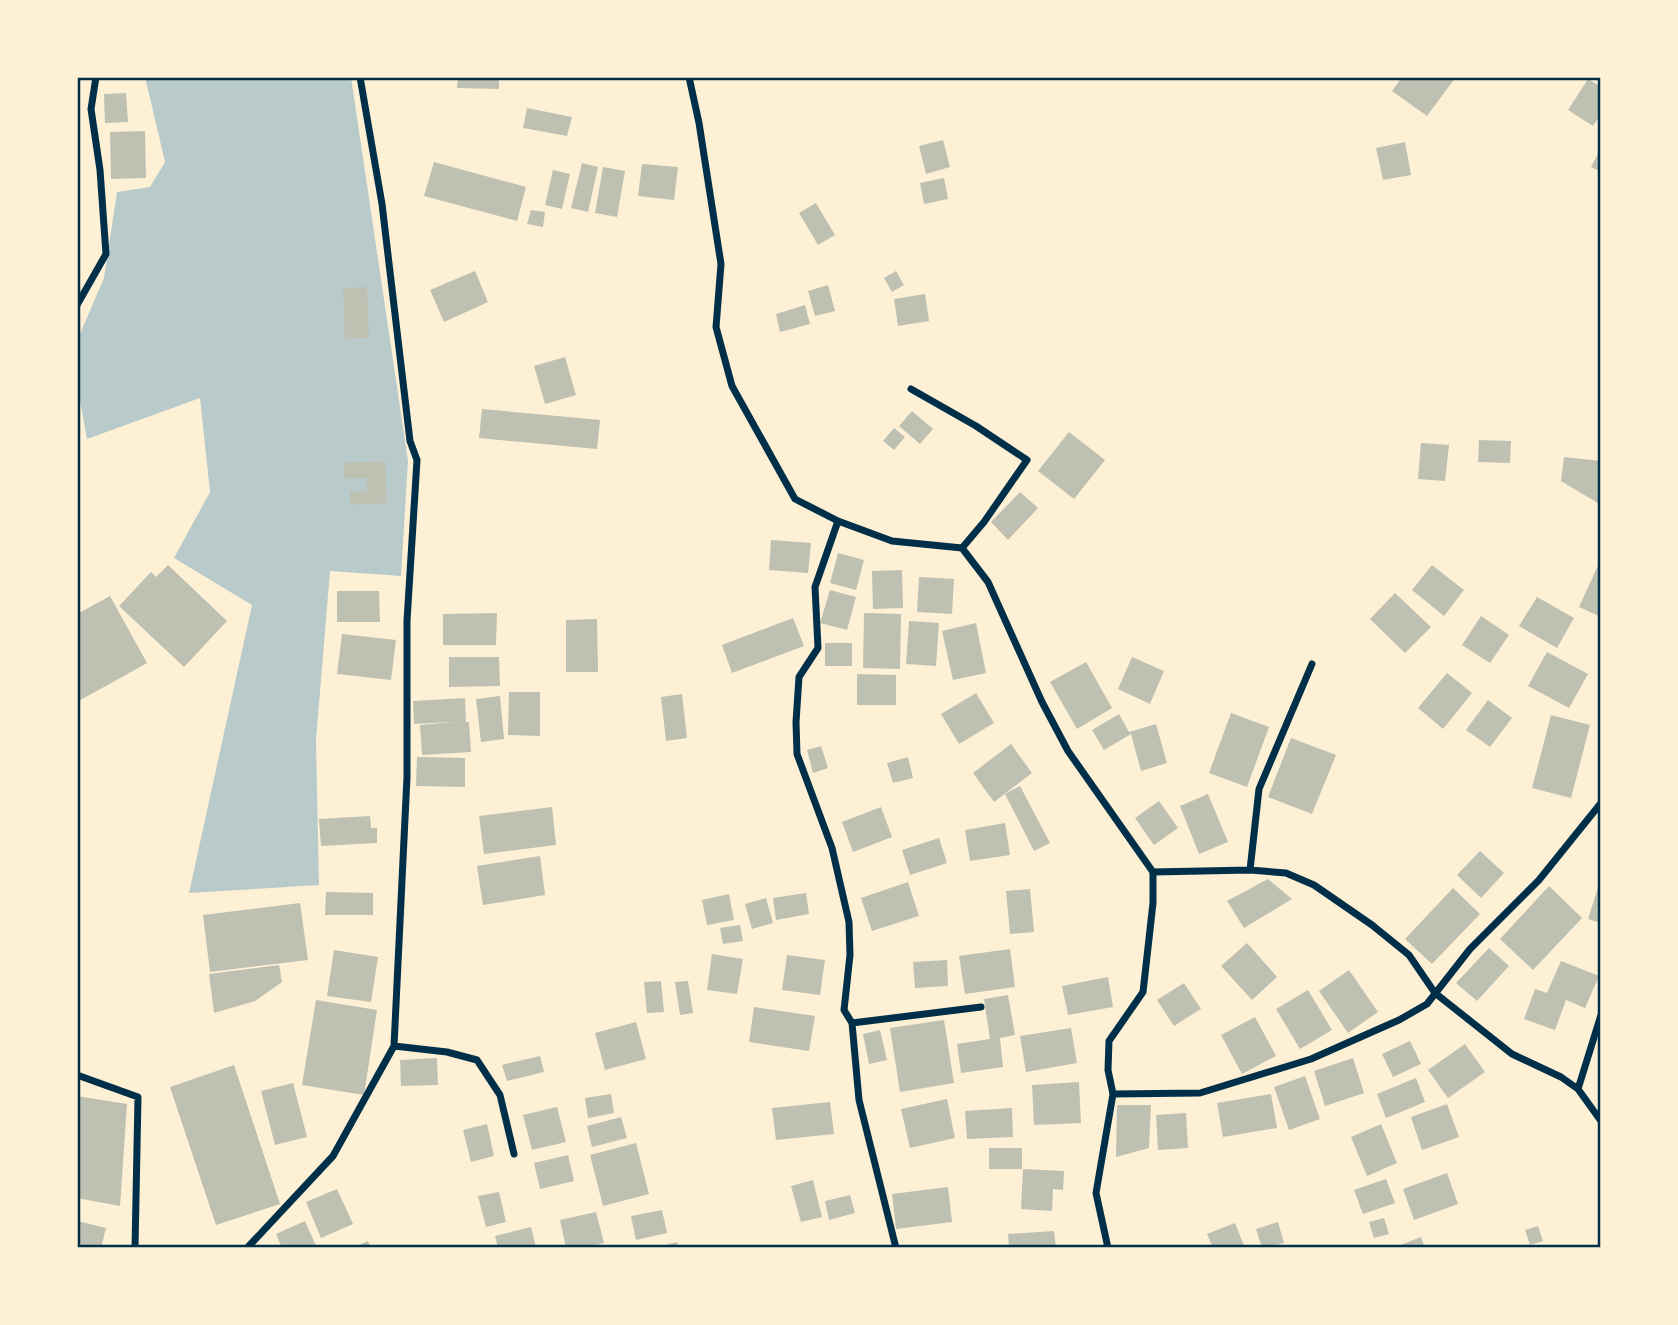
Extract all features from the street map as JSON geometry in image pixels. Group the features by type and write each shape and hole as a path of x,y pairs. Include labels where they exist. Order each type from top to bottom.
{"street":[{"path":"77,304 106,254 100,170 91,108 96,77"},
{"path":"247,1248 332,1156 394,1046 407,777 407,621 417,460 410,442 382,204 360,77"},
{"path":"689,77 722,264 716,327 732,386 795,499 838,521 892,541 962,548 988,582 1042,702 1068,751 1153,872 1153,903 1143,992 1109,1041 1108,1070 1113,1094 1096,1193 1108,1248"},
{"path":"911,389 976,426 1027,460 984,522 962,548"},
{"path":"838,521 815,587 818,648 799,677 797,754 832,848 849,922 844,1010 852,1023 859,1100 896,1248"},
{"path":"1250,870 1259,789 1312,664"},
{"path":"1113,1094 1200,1093 1311,1059 1399,1020 1427,1004 1470,949 1539,880 1601,803"},
{"path":"1153,872 1250,870 1286,873 1314,885 1372,925 1409,956 1435,993 1512,1054 1561,1077 1578,1089 1601,1121"},
{"path":"852,1023 981,1007"},
{"path":"1578,1089 1601,1015"},
{"path":"394,1046 447,1052 477,1060 500,1095 514,1154"},
{"path":"77,1075 138,1097 135,1248"}],"shaded area":[{"path":"145,77 351,77 408,461 401,576 330,571 316,740 319,885 189,893 252,605 174,558 210,492 200,398 87,439 77,384 77,341 104,278 117,192 150,187 165,162"}],"building":[{"path":"458,77 499,77 499,89 457,88"},
{"path":"1402,77 1456,77 1427,116 1392,91"},
{"path":"1588,79 1601,87 1601,114 1593,126 1568,110"},
{"path":"126,93 128,122 105,123 104,94"},
{"path":"527,108 572,117 567,136 523,128"},
{"path":"145,131 146,178 111,179 110,132"},
{"path":"943,140 950,167 926,174 919,146"},
{"path":"1405,142 1411,175 1383,180 1376,148"},
{"path":"1601,148 1601,172 1591,167"},
{"path":"434,162 526,187 517,221 424,196"},
{"path":"582,163 598,167 588,212 571,208"},
{"path":"642,164 678,167 674,200 638,196"},
{"path":"603,167 625,171 617,217 595,213"},
{"path":"553,170 570,174 562,209 545,205"},
{"path":"944,178 948,199 924,204 920,183"},
{"path":"816,203 835,235 818,245 799,213"},
{"path":"531,210 545,212 543,227 527,224"},
{"path":"475,271 488,302 444,322 430,290"},
{"path":"896,271 904,285 892,292 884,278"},
{"path":"828,285 835,311 815,316 808,291"},
{"path":"367,287 369,338 345,339 343,288"},
{"path":"925,294 929,321 898,326 894,299"},
{"path":"805,305 810,324 780,332 776,314"},
{"path":"565,357 576,395 545,404 534,366"},
{"path":"482,409 600,420 597,449 479,438"},
{"path":"912,411 933,429 920,444 899,426"},
{"path":"894,428 905,437 894,450 883,441"},
{"path":"1069,432 1105,460 1074,499 1038,471"},
{"path":"1479,440 1511,441 1510,463 1478,462"},
{"path":"1421,443 1449,445 1445,481 1418,479"},
{"path":"1564,457 1601,461 1601,505 1561,481"},
{"path":"385,461 387,503 350,505 350,492 367,491 367,478 344,479 344,463"},
{"path":"1020,492 1038,508 1008,540 991,522"},
{"path":"771,540 811,543 808,573 769,570"},
{"path":"838,553 864,560 856,590 830,583"},
{"path":"1601,559 1601,617 1579,607"},
{"path":"168,565 227,621 184,667 119,606 151,572 156,577"},
{"path":"1432,565 1464,590 1444,616 1412,590"},
{"path":"902,570 903,608 873,609 872,571"},
{"path":"919,577 954,579 952,614 917,612"},
{"path":"830,590 856,597 847,630 820,623"},
{"path":"337,591 379,591 380,622 337,622"},
{"path":"1395,593 1431,627 1405,653 1370,619"},
{"path":"110,596 147,663 77,702 77,614"},
{"path":"1537,597 1574,618 1557,648 1519,626"},
{"path":"497,613 496,645 443,645 443,614"},
{"path":"864,613 901,614 900,669 863,668"},
{"path":"1481,616 1509,635 1490,663 1462,645"},
{"path":"793,618 804,646 732,673 722,645"},
{"path":"597,619 598,672 566,672 566,620"},
{"path":"909,621 939,623 936,666 906,664"},
{"path":"976,623 986,673 953,680 942,631"},
{"path":"342,634 396,640 391,680 337,674"},
{"path":"825,643 852,643 852,666 825,666"},
{"path":"1547,652 1588,674 1569,708 1528,686"},
{"path":"449,657 499,657 500,686 449,687"},
{"path":"1132,657 1164,671 1150,704 1118,689"},
{"path":"1086,662 1112,708 1077,729 1050,682"},
{"path":"1447,673 1472,693 1443,729 1418,708"},
{"path":"857,674 896,675 896,705 857,705"},
{"path":"509,692 540,692 540,736 508,735"},
{"path":"976,693 994,723 959,744 941,714"},
{"path":"682,694 687,738 666,741 661,697"},
{"path":"500,696 504,739 481,742 476,699"},
{"path":"465,698 471,752 422,755 420,725 454,722 414,724 413,701"},
{"path":"1488,700 1512,718 1490,747 1466,730"},
{"path":"1231,713 1269,727 1247,787 1209,773"},
{"path":"1119,714 1129,732 1156,724 1167,763 1141,771 1131,734 1104,750 1092,730"},
{"path":"1551,715 1590,725 1571,798 1532,788"},
{"path":"1291,738 1336,755 1312,814 1268,797"},
{"path":"1011,744 1032,773 994,802 973,773"},
{"path":"821,746 828,768 813,773 807,750"},
{"path":"417,757 465,758 465,787 416,786"},
{"path":"908,757 913,778 893,783 887,763"},
{"path":"1020,786 1050,843 1034,851 1005,794"},
{"path":"1208,794 1228,842 1199,854 1180,806"},
{"path":"1159,801 1178,828 1154,845 1135,818"},
{"path":"552,807 556,845 484,854 479,816"},
{"path":"881,807 892,837 853,852 842,822"},
{"path":"370,816 371,828 377,828 377,843 321,846 319,819"},
{"path":"1005,823 1010,855 970,861 965,830"},
{"path":"939,838 947,863 910,875 902,850"},
{"path":"1480,851 1504,873 1481,898 1457,875"},
{"path":"540,856 545,895 483,905 477,866"},
{"path":"1601,878 1601,923 1588,919"},
{"path":"1268,879 1292,899 1244,928 1227,901"},
{"path":"908,882 919,916 872,931 861,898"},
{"path":"1549,886 1582,918 1533,970 1500,939"},
{"path":"1453,888 1480,914 1432,964 1405,939"},
{"path":"1030,889 1034,932 1010,934 1006,891"},
{"path":"326,892 373,893 373,915 325,915"},
{"path":"806,893 809,914 776,920 773,898"},
{"path":"729,894 734,920 707,925 702,900"},
{"path":"766,898 773,923 752,929 745,904"},
{"path":"300,903 308,960 210,972 203,915"},
{"path":"740,925 743,941 723,944 720,928"},
{"path":"1247,943 1277,977 1252,1000 1221,966"},
{"path":"1489,948 1509,966 1477,1001 1456,983"},
{"path":"1010,949 1015,987 965,994 959,956"},
{"path":"334,950 378,957 371,1002 327,996"},
{"path":"712,954 743,959 737,994 707,990"},
{"path":"787,955 825,960 820,995 782,990"},
{"path":"947,960 948,986 915,988 913,962"},
{"path":"1561,961 1599,976 1585,1008 1566,1000 1555,1030 1524,1019 1535,989 1547,993"},
{"path":"279,965 282,982 255,1001 214,1013 209,974"},
{"path":"1349,970 1378,1012 1348,1033 1319,991"},
{"path":"1108,977 1113,1007 1068,1015 1062,986"},
{"path":"661,981 664,1012 647,1013 644,982"},
{"path":"688,981 693,1013 680,1015 675,982"},
{"path":"1184,983 1201,1009 1174,1026 1157,1000"},
{"path":"1308,990 1332,1030 1300,1049 1276,1009"},
{"path":"1008,995 1015,1035 1000,1038 1003,1067 961,1073 957,1044 990,1039 984,999"},
{"path":"316,1000 377,1010 364,1095 302,1085"},
{"path":"754,1007 815,1016 809,1051 749,1042"},
{"path":"1255,1017 1276,1056 1242,1074 1221,1035"},
{"path":"944,1020 954,1083 900,1092 890,1028"},
{"path":"636,1022 646,1059 605,1070 595,1033"},
{"path":"1071,1028 1077,1063 1026,1072 1020,1036"},
{"path":"880,1030 887,1060 869,1064 863,1034"},
{"path":"1410,1041 1421,1064 1393,1077 1382,1054"},
{"path":"1465,1044 1485,1072 1448,1098 1428,1070"},
{"path":"540,1056 544,1072 507,1081 502,1065"},
{"path":"437,1058 438,1085 401,1086 400,1060"},
{"path":"1353,1058 1364,1093 1325,1106 1314,1071"},
{"path":"234,1065 280,1204 216,1225 170,1087"},
{"path":"1305,1076 1320,1119 1289,1130 1274,1087"},
{"path":"1416,1078 1425,1102 1386,1118 1377,1094"},
{"path":"1079,1082 1081,1123 1034,1125 1032,1085"},
{"path":"293,1083 307,1137 275,1145 261,1091"},
{"path":"611,1094 614,1113 588,1118 585,1098"},
{"path":"1271,1094 1277,1128 1223,1137 1217,1103"},
{"path":"77,1096 127,1104 120,1206 77,1198"},
{"path":"947,1099 955,1138 910,1148 901,1109"},
{"path":"830,1102 834,1134 776,1140 772,1108"},
{"path":"1447,1104 1459,1137 1422,1150 1411,1117"},
{"path":"1117,1105 1151,1105 1149,1148 1116,1157"},
{"path":"557,1107 566,1142 532,1150 523,1115"},
{"path":"1012,1108 1013,1137 967,1139 965,1111"},
{"path":"1186,1113 1188,1148 1158,1150 1156,1115"},
{"path":"621,1117 627,1138 592,1147 587,1126"},
{"path":"487,1124 494,1156 471,1162 463,1130"},
{"path":"1381,1124 1397,1163 1367,1176 1351,1137"},
{"path":"636,1143 649,1194 603,1206 590,1155"},
{"path":"989,1148 1022,1148 1022,1169 989,1169"},
{"path":"568,1155 574,1181 540,1189 534,1163"},
{"path":"1023,1169 1064,1171 1063,1190 1053,1189 1052,1211 1021,1209"},
{"path":"1447,1173 1458,1204 1414,1220 1403,1189"},
{"path":"1386,1179 1395,1203 1363,1214 1354,1190"},
{"path":"813,1180 822,1217 801,1222 791,1186"},
{"path":"948,1187 952,1222 896,1229 892,1194"},
{"path":"337,1189 353,1224 321,1238 306,1202"},
{"path":"499,1192 506,1222 486,1227 478,1196"},
{"path":"850,1195 855,1213 829,1220 825,1201"},
{"path":"662,1210 667,1233 636,1240 631,1216"},
{"path":"596,1212 604,1243 566,1248 560,1220"},
{"path":"1384,1218 1389,1234 1374,1238 1369,1222"},
{"path":"77,1221 106,1228 101,1248 77,1248"},
{"path":"305,1221 317,1248 282,1248 276,1234"},
{"path":"1278,1222 1284,1243 1262,1248 1256,1229"},
{"path":"1235,1223 1245,1248 1213,1248 1207,1234"},
{"path":"1538,1226 1543,1241 1530,1245 1525,1230"},
{"path":"531,1227 536,1248 498,1248 495,1236"},
{"path":"1054,1231 1056,1248 1009,1248 1008,1234"},
{"path":"1421,1237 1425,1248 1398,1246"},
{"path":"368,1241 371,1248 352,1248"},
{"path":"677,1242 678,1248 658,1248 658,1247"}]}
